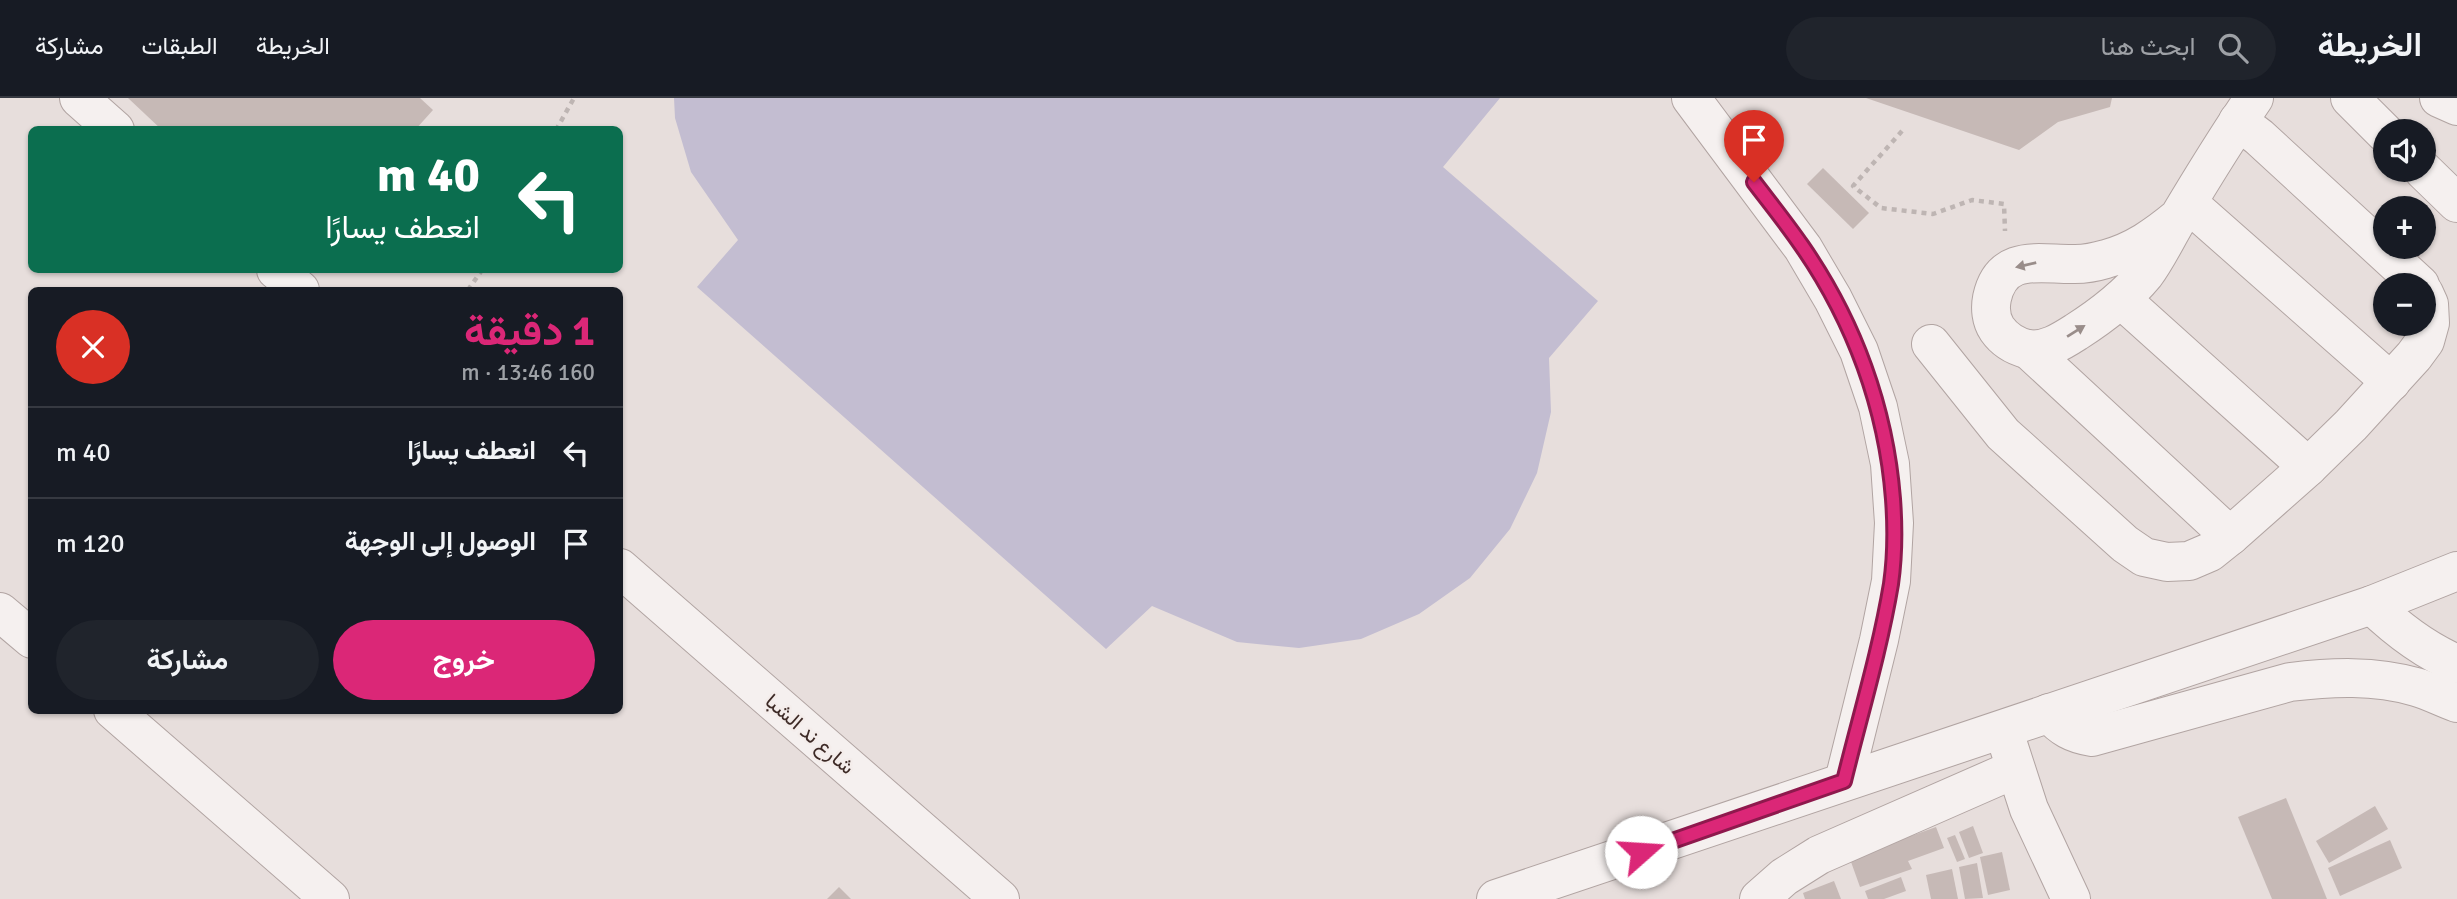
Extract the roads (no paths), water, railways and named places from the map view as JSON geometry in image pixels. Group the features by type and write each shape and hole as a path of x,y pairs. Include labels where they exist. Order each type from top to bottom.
{"lane":[{"path":"79,98 110,126"},
{"path":"1691,98 1803,248 1859,351 1878,407 1891,476 1894,523 1891,581 1844,781"},
{"path":"2350,98 2373,121"},
{"path":"2439,98 2457,106"},
{"path":"2028,349 2048,347 2095,320 2121,299 2144,274 2246,110 2269,146 2407,273"},
{"path":"2435,182 2457,203"},
{"path":"2183,210 2156,236 2131,251 2104,260 2075,264 2026,262 2007,271 1994,287 1990,307 1996,327 2009,342 2028,349 2230,536"},
{"path":"2183,210 2391,382"},
{"path":"280,273 296,287"},
{"path":"2121,299 2308,467"},
{"path":"1931,344 1986,415 2022,453 2125,544 2144,556 2166,562 2189,561 2210,552 2230,536 2308,467 2391,382 2426,336"},
{"name":"شارع ند الشبا","path":"623,571 1000,899"},
{"path":"1496,899 2372,605 2457,571"},
{"path":"2372,605 2393,626 2417,643 2457,664"},
{"path":"0,612 28,636"},
{"path":"2049,713 2060,726 2076,734 2092,737 2290,682 2332,678 2385,680 2417,688 2457,703"},
{"path":"118,714 330,899"},
{"path":"2003,728 2014,769 2046,848 2071,899"},
{"path":"1759,899 1784,877 1819,855 2014,769"}]}
